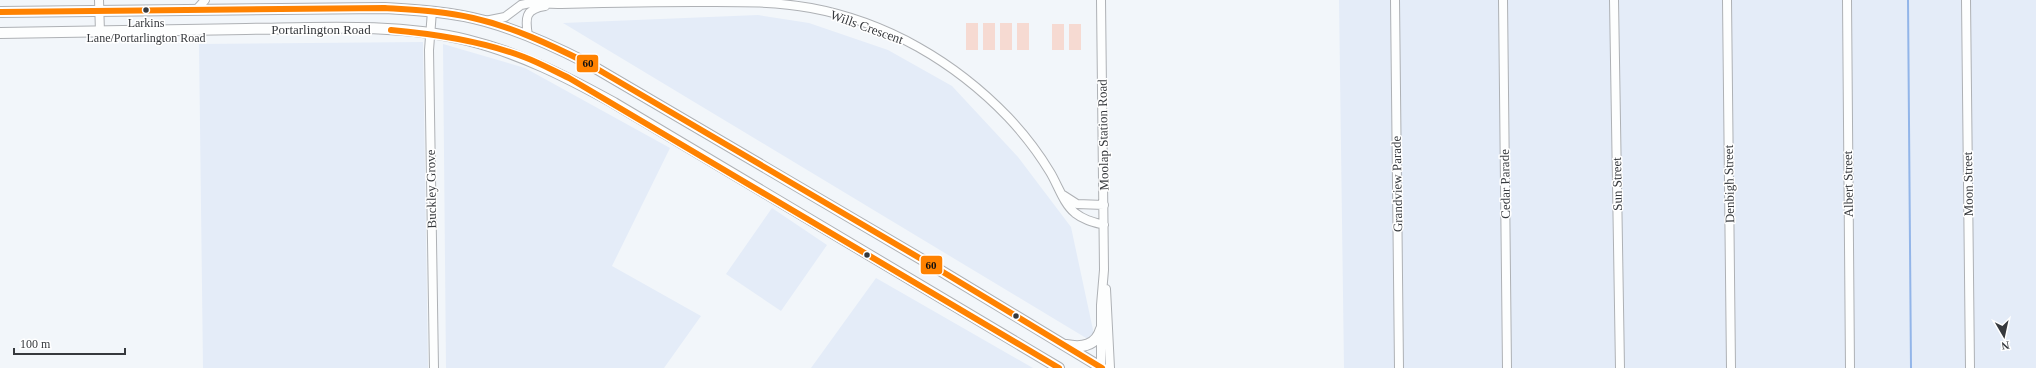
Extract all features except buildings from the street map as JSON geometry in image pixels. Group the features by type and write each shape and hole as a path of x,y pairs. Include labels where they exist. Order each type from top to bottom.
{"main road":[{"name":"Portarlington Road","path":"0,12 99,5 197,9 385,8 432,11 484,21 528,36 587,63 1103,368"},
{"name":"Portarlington Road","path":"0,33 289,28 390,29 430,33 490,46 524,58 569,78 614,103 1056,367"},
{"path":"1062,344 1079,346 1088,345 1098,339 1101,329"}],"street":[{"path":"197,9 205,0"},
{"name":"Moolap Station Road","path":"1101,0 1104,205 1104,270 1101,329 1103,368"},
{"name":"Grandview Parade","path":"1395,0 1399,368"},
{"name":"Cedar Parade","path":"1503,0 1507,368"},
{"name":"Sun Street","path":"1614,0 1620,368"},
{"name":"Denbigh Street","path":"1727,0 1731,368"},
{"name":"Albert Street","path":"1847,0 1850,368"},
{"name":"Moon Street","path":"1966,0 1970,368"},
{"name":"Wills Crescent","path":"484,21 505,17 521,5 530,3 558,4 754,1 811,8 872,26 941,60 973,84 1019,129 1036,150 1063,194 1067,204 1074,212 1086,220 1104,226"},
{"name":"Wills Crescent","path":"528,36 526,23 527,16 530,11 538,7 558,4"},
{"path":"99,5 100,32"},
{"name":"Buckley Grove","path":"432,11 429,50 434,368"},
{"name":"Wills Crescent","path":"1063,194 1077,204 1104,205"},
{"name":"Moolap Station Road","path":"1103,368 1108,305 1104,270"}],"shaded area":[{"path":"1339,0 2036,0 2036,368 1344,368"},
{"path":"758,15 809,23 888,50 952,86 1018,157 1071,227 1096,344 563,23"},
{"path":"966,23 978,23 978,50 966,50"},
{"path":"983,23 995,23 995,50 983,50"},
{"path":"1000,23 1012,23 1012,50 1000,50"},
{"path":"1017,23 1029,23 1029,50 1017,50"},
{"path":"1052,24 1064,24 1064,50 1052,50"},
{"path":"1069,24 1081,24 1081,50 1069,50"},
{"path":"423,42 428,368 203,368 199,44"},
{"path":"443,44 525,68 670,148 612,266 701,316 664,368 446,368"},
{"path":"772,208 827,245 781,311 726,274"},
{"path":"876,278 1033,368 811,368"}],"waterway":[{"path":"1908,0 1911,368"}],"transit line":[{"name":"60","path":"0,12 385,8 451,14 503,26 546,43 587,63 928,263 1102,368"},
{"name":"60","path":"391,30 442,36 475,42 530,59 569,78 1059,368"}],"place":[{"name":"Larkins Lane/Portarlington Road","path":"146,10"}]}
